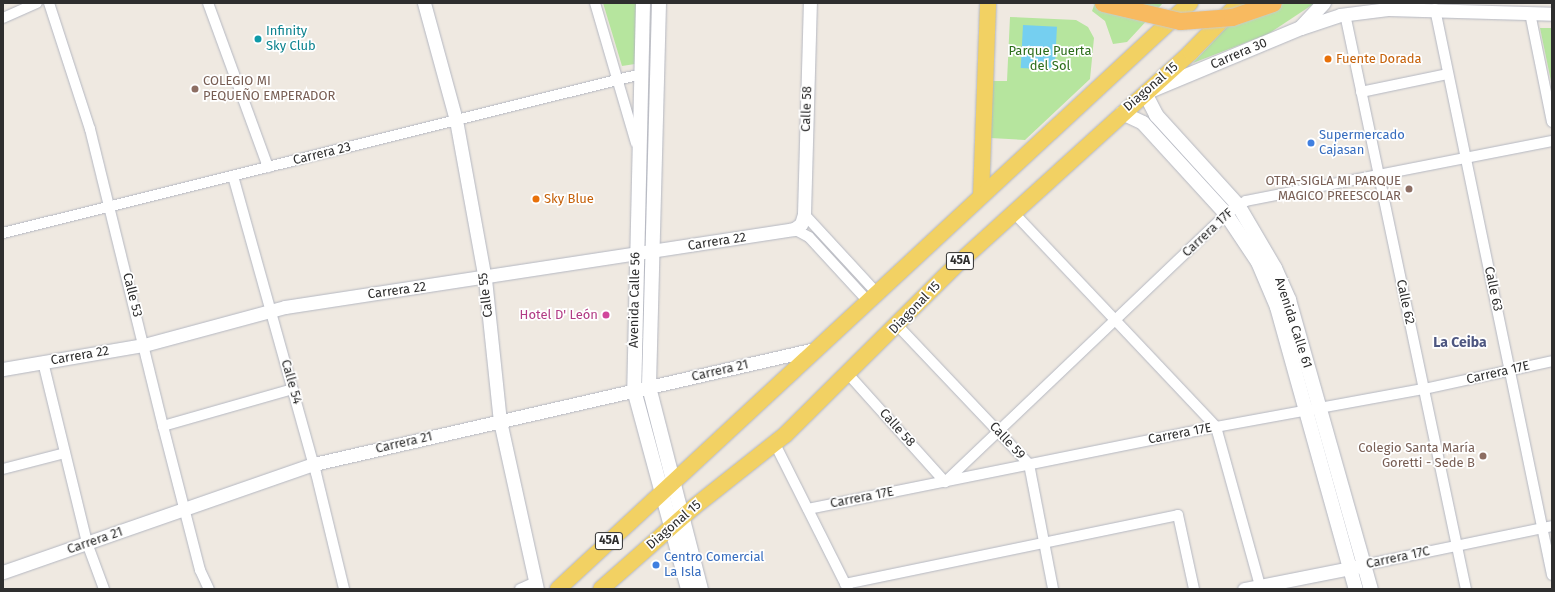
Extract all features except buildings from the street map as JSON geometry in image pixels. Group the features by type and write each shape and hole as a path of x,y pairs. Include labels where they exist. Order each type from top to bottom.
{"highway":[{"path":"1103,3 1180,21 1232,17 1273,3"}],"main road":[{"name":"Avenida Calle 56","path":"643,3 635,255 634,390 676,523 701,589"},
{"name":"Avenida Calle 56","path":"659,3 649,387 666,488"},
{"path":"981,196 988,3"},
{"name":"45A","path":"558,589 871,296 1190,3"},
{"name":"Diagonal 15","path":"601,589 676,523 775,444 849,375 1013,212 1145,93 1239,3"},
{"name":"Carrera 30","path":"1145,93 1301,28 1324,3"},
{"name":"Avenida Calle 61","path":"1145,93 1156,115 1238,205 1269,255 1286,291 1356,589"},
{"name":"Avenida Calle 61","path":"1122,113 1143,123 1226,214 1258,262 1274,298 1313,409 1371,589"},
{"name":"Avenida Calle 56","path":"676,523 688,589"}],"street":[{"path":"3,18 37,3"},
{"name":"Calle 53","path":"49,3 74,74 110,207 185,510 209,589"},
{"path":"208,3 268,167"},
{"name":"Calle 55","path":"424,3 456,120 485,279 500,421 537,586"},
{"path":"595,3 639,150"},
{"name":"Calle 58","path":"804,214 810,3"},
{"path":"1301,28 1345,14 1435,6 1552,14"},
{"name":"Calle 63","path":"1435,6 1510,370 1547,527 1552,575"},
{"path":"1530,13 1552,122"},
{"name":"Calle 62","path":"1345,14 1466,589"},
{"name":"Carrera 23","path":"3,233 641,74"},
{"path":"1361,92 1448,74"},
{"name":"Carrera 17F","path":"945,482 1226,214 1238,205 1246,201 1552,141"},
{"name":"Calle 54","path":"233,176 314,464 344,589"},
{"path":"1013,212 1216,427 1260,586"},
{"path":"804,214 801,224 794,229 809,237 871,296"},
{"path":"804,214 871,296"},
{"name":"Carrera 22","path":"3,369 144,345 271,310 485,279 794,229"},
{"name":"Calle 59","path":"898,326 1029,464 1053,589"},
{"name":"Carrera 21","path":"3,572 314,464 814,349"},
{"name":"Carrera 17E","path":"808,509 1216,427 1424,389 1552,360"},
{"path":"43,362 87,544 104,589"},
{"name":"Calle 58","path":"849,375 945,482"},
{"path":"163,426 293,390"},
{"path":"775,444 846,587 1178,514 1194,589"},
{"path":"3,469 65,453"},
{"name":"Carrera 17C","path":"1244,589 1547,527"},
{"path":"520,589 537,586"}],"green space":[{"path":"603,3 637,3 635,64 622,66"},
{"path":"1095,3 1163,3 1127,42 1113,44 1105,21 1092,11"},
{"path":"1250,3 1315,3 1268,34 1193,63"},
{"name":"Parque Puerta del Sol","path":"1010,17 1076,20 1088,27 1094,38 1090,79 1025,140 990,138 993,81 1007,81"},
{"path":"1540,28 1552,28 1552,86"}],"water":[{"path":"1023,25 1057,27 1055,70 1021,68"}],"place":[{"name":"Infinity Sky Club","path":"258,39"},
{"name":"Fuente Dorada","path":"1328,59"},
{"name":"COLEGIO MI PEQUEÑO EMPERADOR","path":"195,89"},
{"name":"Supermercado Cajasan","path":"1311,143"},
{"name":"OTRA-SIGLA MI PARQUE MAGICO PREESCOLAR","path":"1409,189"},
{"name":"Sky Blue","path":"536,199"},
{"name":"Hotel D' León","path":"606,315"},
{"name":"Colegio Santa María Goretti - Sede B","path":"1483,456"},
{"name":"Centro Comercial La Isla","path":"656,565"}],"district":[{"name":"La Ceiba","path":"1460,343"}]}
